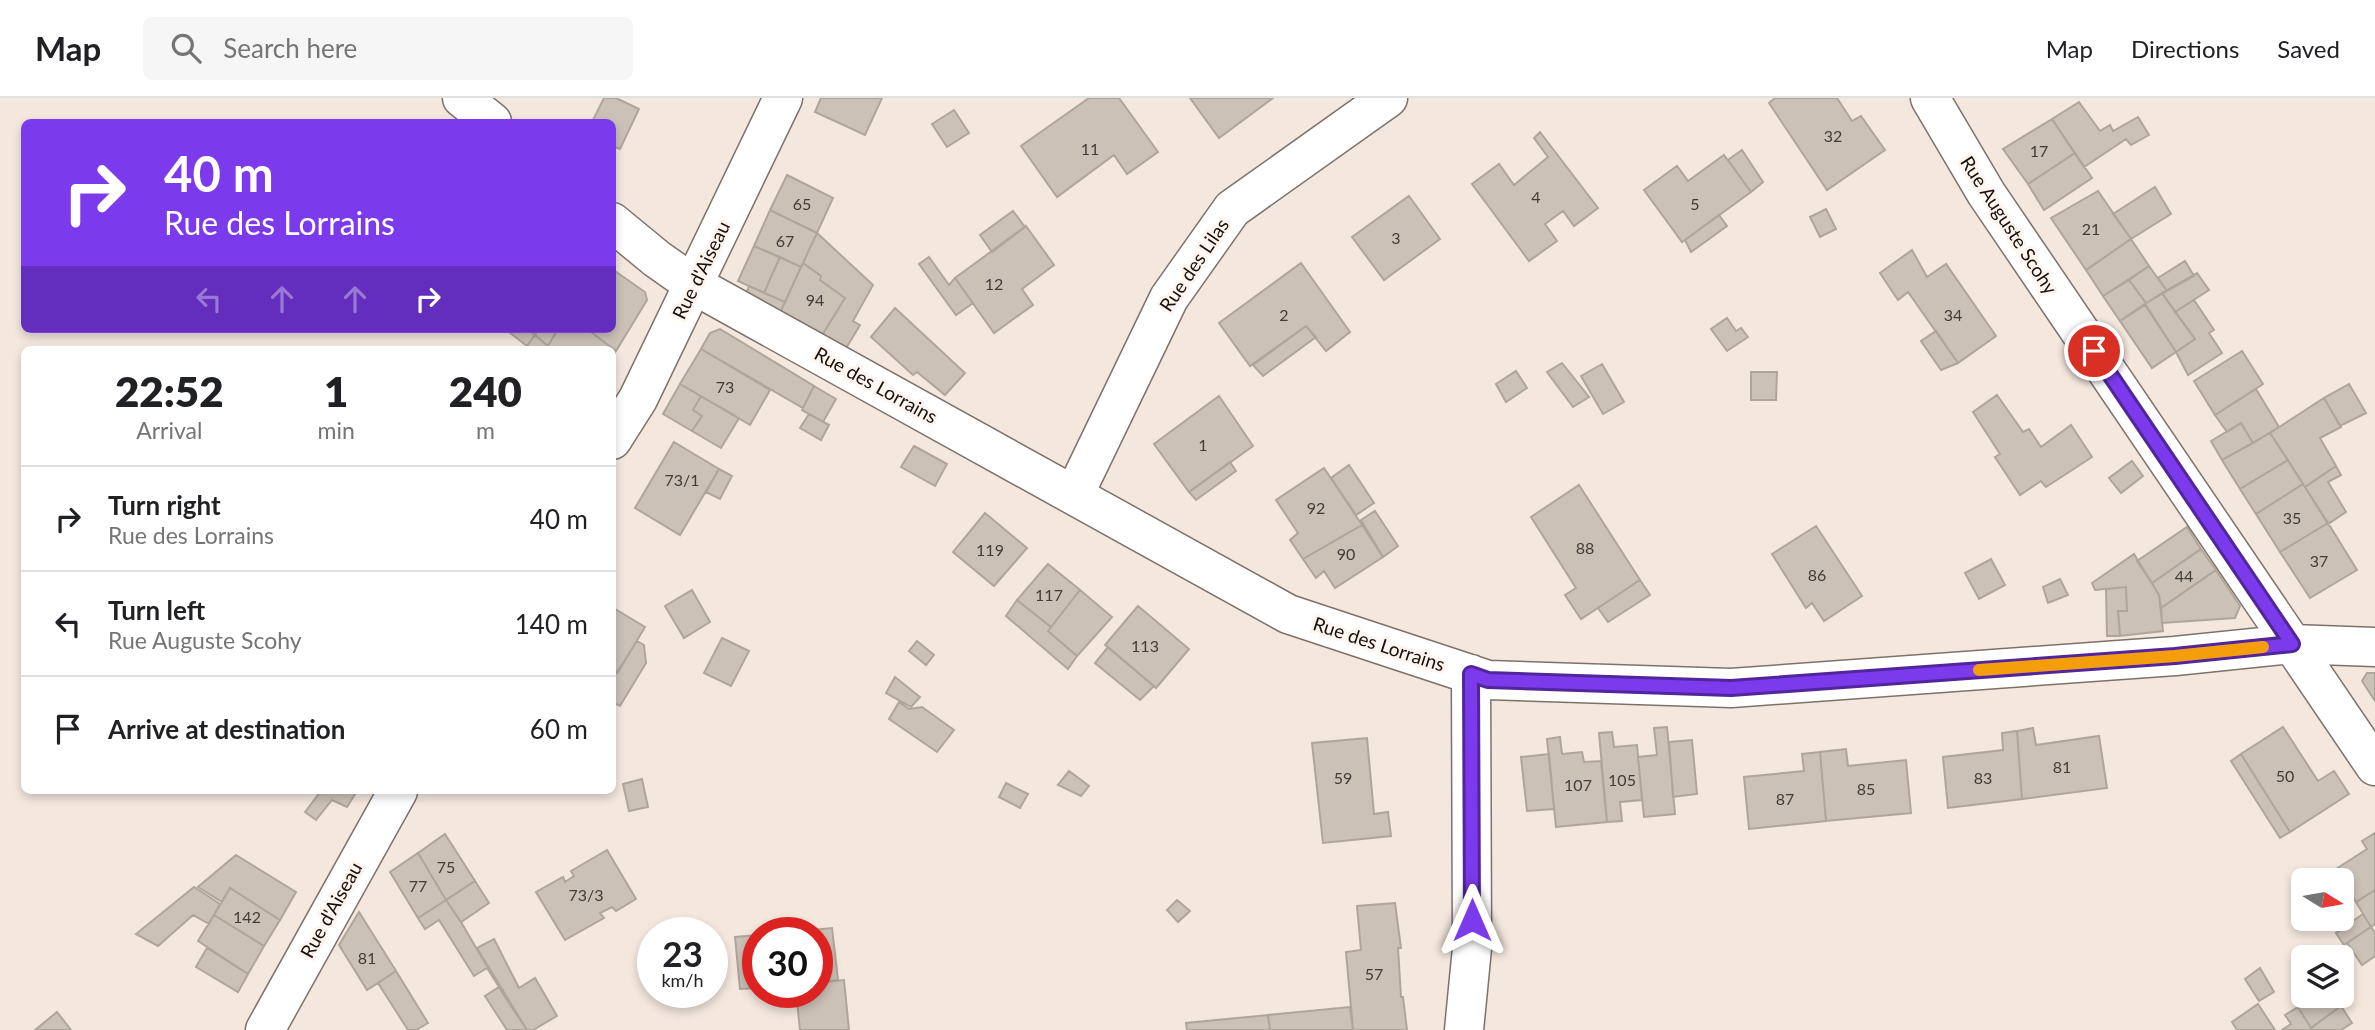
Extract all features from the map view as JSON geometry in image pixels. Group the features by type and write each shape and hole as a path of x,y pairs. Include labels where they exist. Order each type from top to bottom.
{"street":[{"path":"462,98 488,119"},
{"name":"Rue d'Aiseau","path":"616,434 638,399 783,98"},
{"name":"Rue des Lilas","path":"1074,495 1169,298 1232,209 1388,98"},
{"name":"Rue Auguste Scohy","path":"1930,98 1986,193 2375,766"},
{"name":"Rue des Lorrains","path":"616,225 694,285 1288,614 1479,677 1731,688 2175,656 2292,644 2375,648"},
{"path":"1465,1030 1472,947 1479,677"},
{"name":"Rue d'Aiseau","path":"265,1030 396,794"}],"building":[{"path":"604,98 616,98 639,109 620,149 616,148 616,119 594,119"},
{"path":"821,98 882,98 865,135 815,112"},
{"path":"1089,98 1119,98 1158,152 1127,174 1114,155 1057,197 1021,146"},
{"path":"1190,98 1273,98 1219,138"},
{"path":"1775,98 1837,98 1852,121 1861,116 1885,150 1827,190 1769,103"},
{"path":"2079,102 2100,131 2110,125 2113,131 2138,117 2149,135 2131,145 2126,139 2084,167 2052,119"},
{"path":"954,110 969,133 947,147 932,124"},
{"path":"2052,119 2075,153 2028,184 2003,149"},
{"path":"1540,132 1598,208 1574,226 1563,211 1545,224 1557,241 1529,261 1472,184 1499,164 1514,185 1548,157 1534,138"},
{"path":"1742,150 1763,182 1751,192 1728,160"},
{"path":"2075,153 2092,178 2044,210 2028,184"},
{"path":"1724,155 1751,192 1682,242 1644,190 1677,166 1688,181"},
{"path":"787,175 833,198 817,233 770,210"},
{"path":"2155,187 2171,214 2131,239 2113,214"},
{"path":"2098,191 2131,239 2086,270 2051,218"},
{"path":"1409,196 1440,239 1384,280 1352,237"},
{"path":"1826,209 1836,229 1820,237 1810,217"},
{"path":"770,210 817,233 801,267 754,246"},
{"path":"1013,211 1025,227 992,252 980,235"},
{"path":"1719,215 1727,226 1691,252 1685,240"},
{"path":"1026,226 1054,265 1022,289 1033,305 994,333 955,278"},
{"path":"817,233 873,285 853,321 860,325 845,350 821,337 845,298 820,280 821,276 803,263"},
{"path":"2131,239 2149,266 2103,296 2086,270"},
{"path":"754,246 780,257 764,293 738,281"},
{"path":"1912,250 1927,277 1946,264 1996,336 1958,363 1908,292 1898,300 1880,273"},
{"path":"780,257 801,267 785,302 764,293"},
{"path":"929,257 949,285 955,278 973,303 956,315 919,264"},
{"path":"2185,261 2194,276 2167,291 2158,278"},
{"path":"803,263 821,276 820,280 845,298 821,337 780,313"},
{"path":"1301,263 1350,332 1326,351 1306,326 1250,366 1219,323"},
{"path":"2149,266 2167,291 2146,303 2129,280"},
{"path":"616,272 645,292 647,300 616,351 616,346 609,346 592,333 616,333"},
{"path":"2197,273 2209,290 2175,312 2162,293"},
{"path":"2129,280 2146,303 2120,321 2103,296"},
{"path":"749,286 785,302 780,313 746,294"},
{"path":"2162,293 2195,339 2176,352 2145,304"},
{"path":"2194,300 2214,330 2209,333 2222,353 2188,375 2176,352 2195,339 2175,312"},
{"path":"2145,305 2176,352 2152,368 2120,321"},
{"path":"895,308 965,373 945,395 917,372 913,375 871,337"},
{"path":"1727,318 1736,331 1741,328 1748,337 1727,351 1711,329"},
{"path":"1306,326 1316,337 1263,376 1253,365"},
{"path":"720,329 814,386 803,408 701,349 710,333"},
{"path":"1936,331 1958,363 1941,370 1921,341"},
{"path":"510,333 533,333 535,335 527,346"},
{"path":"536,333 556,333 548,346 535,335"},
{"path":"556,333 592,333 609,346 548,346"},
{"path":"535,335 548,346 527,346"},
{"path":"701,349 770,390 750,425 680,384"},
{"path":"2242,351 2263,384 2215,415 2194,381"},
{"path":"1562,363 1589,397 1573,407 1547,372"},
{"path":"1602,364 1624,402 1603,414 1581,376"},
{"path":"1516,371 1527,388 1506,402 1496,384"},
{"path":"1751,372 1777,372 1776,400 1751,400"},
{"path":"680,384 701,396 693,410 702,416 692,431 663,414"},
{"path":"2349,384 2366,413 2340,426 2324,398"},
{"path":"814,386 836,399 823,422 802,410"},
{"path":"2256,389 2279,427 2253,443 2241,423 2227,432 2215,415"},
{"path":"1997,395 2023,432 2029,429 2041,447 2071,425 2092,457 2046,487 2041,481 2020,495 1995,457 2000,454 1973,412"},
{"path":"701,396 739,418 721,448 692,431 702,416 693,410"},
{"path":"1219,396 1253,446 1189,492 1154,444"},
{"path":"2324,398 2341,427 2320,438 2336,466 2305,487 2270,433"},
{"path":"809,414 829,425 821,440 800,428"},
{"path":"2241,423 2253,443 2222,460 2211,441"},
{"path":"2270,433 2288,460 2240,489 2222,460"},
{"path":"674,442 719,469 680,535 635,508"},
{"path":"914,446 947,464 935,486 901,467"},
{"path":"2288,460 2303,484 2256,514 2240,489"},
{"path":"2132,461 2143,476 2121,493 2109,478"},
{"path":"1230,462 1236,471 1196,500 1189,492"},
{"path":"1349,465 1374,503 1356,515 1331,478"},
{"path":"2336,466 2341,475 2328,482 2346,512 2328,524 2305,487"},
{"path":"1324,468 1362,525 1303,559 1290,540 1298,533 1276,500"},
{"path":"719,469 732,476 720,499 706,492"},
{"path":"2303,484 2328,523 2280,552 2256,514"},
{"path":"1579,485 1640,580 1581,619 1565,595 1576,588 1531,517"},
{"path":"1375,511 1398,546 1383,557 1361,520"},
{"path":"985,513 1027,548 994,586 953,552"},
{"path":"2328,523 2357,570 2310,598 2280,552"},
{"path":"1362,525 1383,557 1335,588 1324,571 1316,578 1303,559"},
{"path":"1816,526 1862,596 1824,621 1812,603 1806,608 1772,554"},
{"path":"2187,527 2201,549 2152,583 2137,561"},
{"path":"2201,549 2216,570 2161,608 2159,595 2152,583"},
{"path":"2134,554 2159,595 2163,631 2120,636 2118,611 2127,611 2126,587 2095,590 2092,583"},
{"path":"1991,559 2005,585 1979,599 1965,573"},
{"path":"1048,564 1080,590 1051,627 1017,600"},
{"path":"2216,570 2240,606 2235,618 2162,623 2161,608"},
{"path":"2060,579 2068,595 2048,603 2043,587"},
{"path":"1640,580 1650,595 1608,622 1598,608"},
{"path":"2126,587 2127,611 2118,611 2120,636 2107,636 2106,589"},
{"path":"692,590 710,622 684,638 665,606"},
{"path":"1080,590 1112,617 1077,656 1048,631"},
{"path":"1017,600 1051,627 1048,631 1077,656 1068,669 1006,616"},
{"path":"1138,606 1189,649 1156,688 1105,645"},
{"path":"616,609 645,627 618,672 616,671"},
{"path":"722,638 749,651 731,686 704,673"},
{"path":"637,641 644,645 646,663 620,706 616,704 616,674"},
{"path":"917,641 934,655 926,665 909,651"},
{"path":"1108,647 1154,686 1140,700 1095,663"},
{"path":"2367,673 2375,673 2375,701 2362,681"},
{"path":"895,677 920,697 911,707 886,693"},
{"path":"899,702 909,709 922,707 954,730 937,752 889,719"},
{"path":"1667,727 1675,814 1644,817 1638,757 1657,755 1654,728"},
{"path":"2283,727 2318,781 2334,771 2349,794 2290,832 2241,754"},
{"path":"2033,728 2036,745 2099,736 2107,788 2022,799 2017,731"},
{"path":"2017,731 2022,799 1948,808 1943,757 2003,750 2002,733"},
{"path":"1612,732 1614,747 1637,745 1642,800 1620,802 1622,821 1607,822 1599,733"},
{"path":"1560,737 1562,754 1582,752 1584,762 1601,761 1607,822 1556,827 1547,739"},
{"path":"1367,738 1374,814 1388,812 1391,836 1323,843 1312,743"},
{"path":"1692,740 1697,794 1673,797 1669,742"},
{"path":"1846,749 1848,766 1906,760 1911,813 1826,821 1820,752"},
{"path":"1820,752 1826,821 1749,829 1744,777 1804,771 1802,754"},
{"path":"1549,754 1554,809 1527,811 1521,757"},
{"path":"2241,754 2290,832 2280,838 2231,761"},
{"path":"1069,771 1089,786 1081,796 1058,785"},
{"path":"642,779 648,807 629,811 623,784"},
{"path":"1006,783 1028,794 1020,808 999,797"},
{"path":"319,794 355,794 347,807 332,800 316,820 305,812"},
{"path":"2375,833 2375,890 2356,902 2354,868 2338,868 2367,849 2362,841"},
{"path":"445,834 475,881 446,900 418,853"},
{"path":"607,850 636,899 616,911 612,907 600,913 604,918 565,940 536,892 563,877 565,882 574,876 571,871"},
{"path":"418,853 446,900 418,918 390,872"},
{"path":"236,855 296,892 280,920 230,888 222,902 198,887"},
{"path":"475,881 489,903 461,922 446,900"},
{"path":"194,887 220,904 209,924 193,915 158,946 136,934"},
{"path":"230,888 280,920 264,946 214,915"},
{"path":"2375,890 2375,924 2371,927 2356,902"},
{"path":"446,900 499,987 487,968 474,976 439,920 425,929 418,918"},
{"path":"1177,900 1190,911 1178,922 1167,910"},
{"path":"1395,903 1401,948 1398,948 1401,997 1407,1030 1353,1030 1346,952 1361,950 1357,906"},
{"path":"359,912 396,971 367,990 339,945"},
{"path":"2363,914 2371,927 2344,945 2336,933 2354,931 2354,920"},
{"path":"214,915 264,946 248,974 198,941"},
{"path":"2371,927 2375,933 2375,956 2362,965 2354,953 2354,945 2347,943"},
{"path":"742,936 742,989 740,989 735,937"},
{"path":"833,937 838,980 833,981"},
{"path":"494,939 519,988 535,978 557,1016 533,1030 527,1030 477,948"},
{"path":"207,948 248,974 238,992 196,967"},
{"path":"2260,968 2274,992 2259,1001 2245,979"},
{"path":"396,971 428,1023 416,1030 408,1030 378,983"},
{"path":"844,980 849,1030 800,1030 798,1008 833,1008 833,981"},
{"path":"499,987 527,1030 507,1030 485,996"},
{"path":"2258,1004 2275,1030 2237,1030 2232,1022"},
{"path":"1350,1007 1353,1030 1270,1030 1268,1015"},
{"path":"2299,1008 2338,1008 2311,1028"},
{"path":"2299,1008 2312,1030 2282,1030 2291,1024 2285,1015"},
{"path":"2338,1008 2342,1008 2352,1023 2341,1030 2311,1028"},
{"path":"57,1012 71,1030 35,1030"},
{"path":"1268,1015 1270,1030 1187,1030 1186,1023"}],"slow traffic":[{"path":"1979,670 2263,647"}],"route":[{"path":"1472,920 1471,674 1488,680 1731,688 2175,656 2292,644 2094,351"}]}
